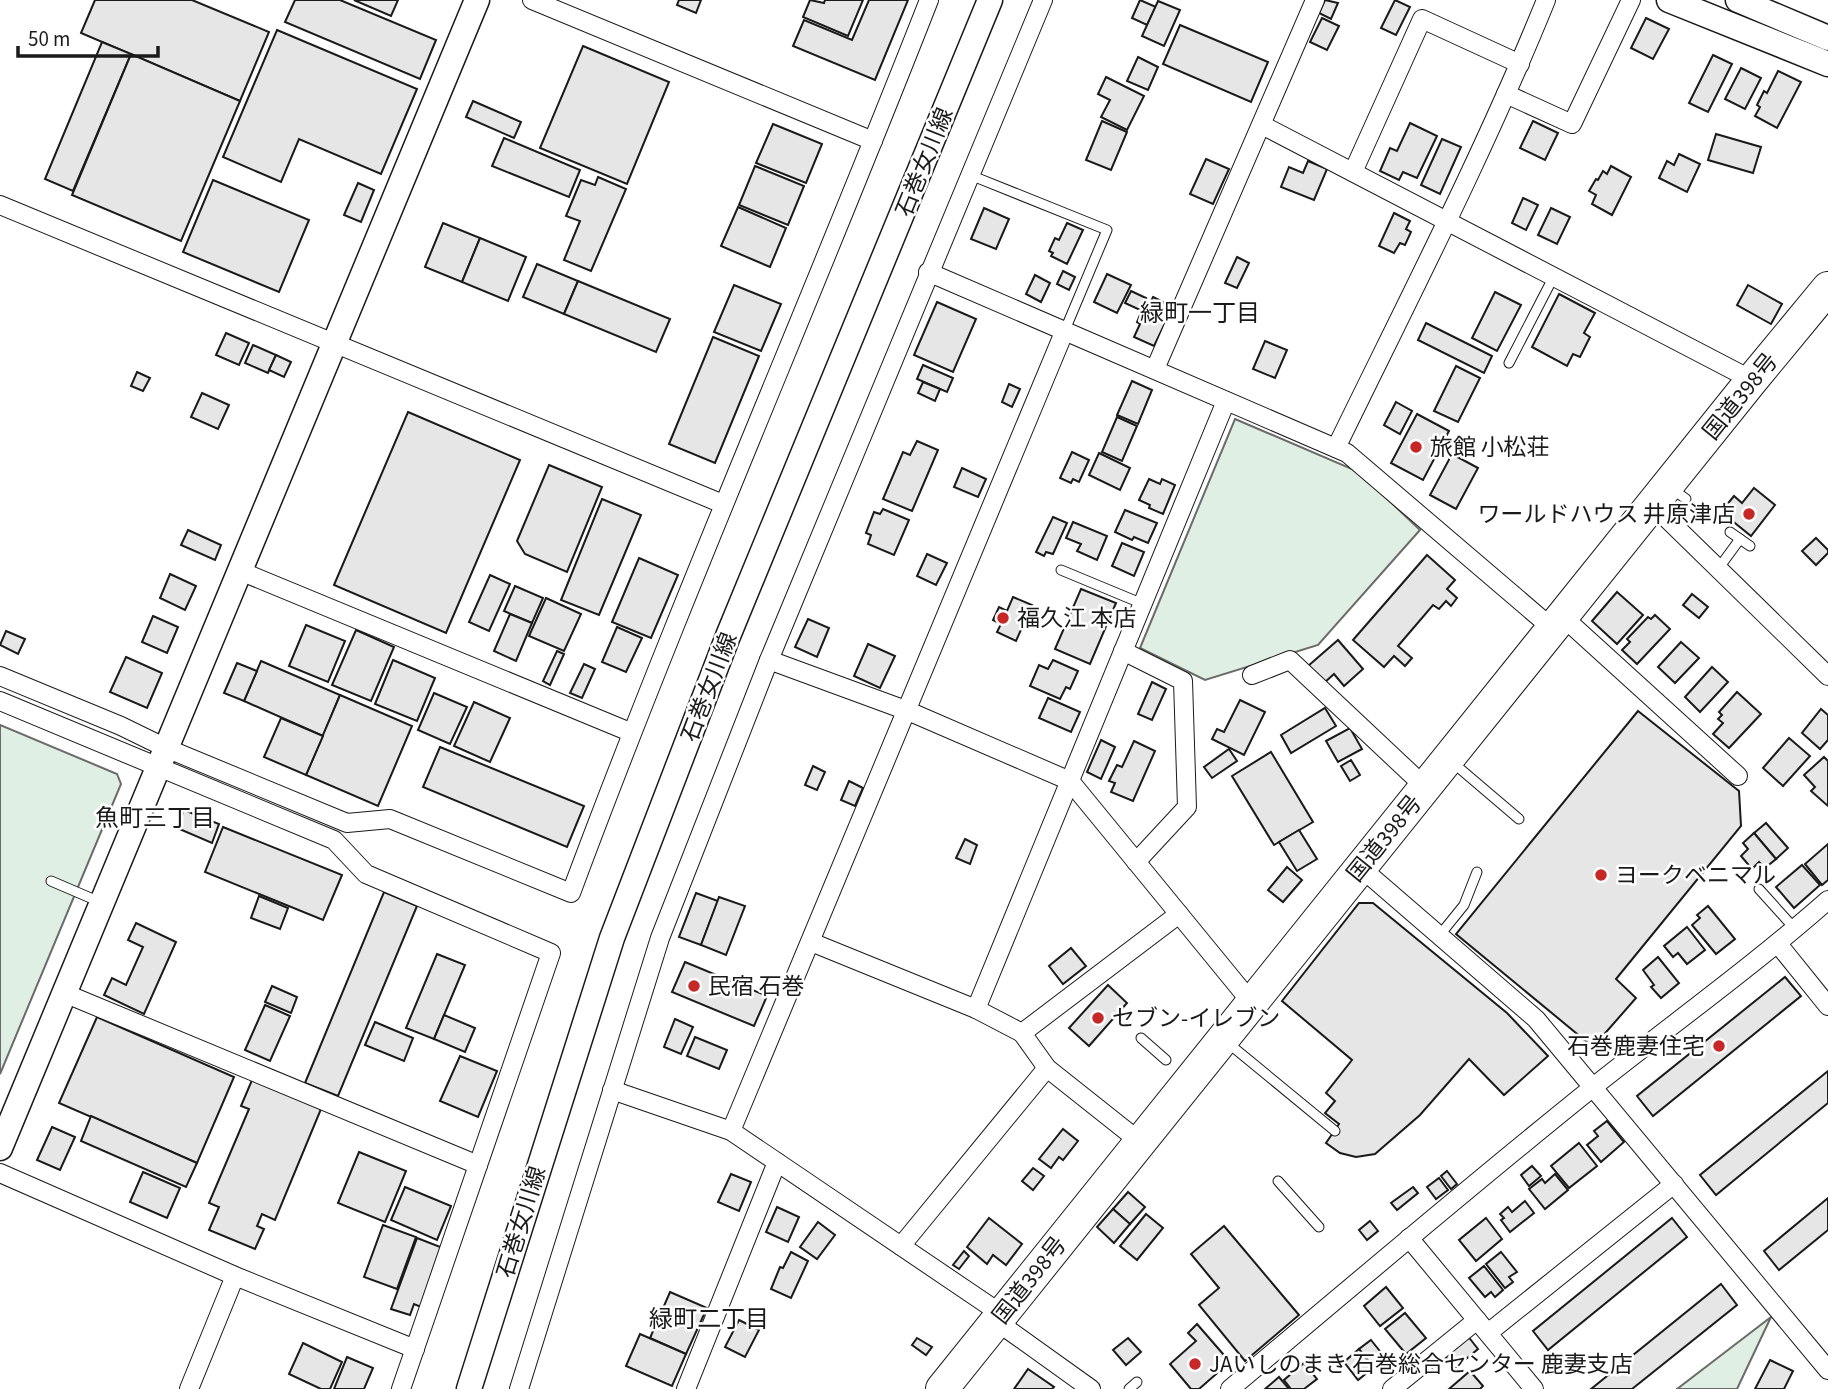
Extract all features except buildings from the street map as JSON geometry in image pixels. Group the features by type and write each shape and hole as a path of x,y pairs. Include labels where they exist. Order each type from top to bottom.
{"highway":[{"name":"国道398号","path":"942,1389 1558,623 1669,497 1752,380 1828,289"}],"street":[{"path":"0,1148 477,0"},
{"path":"531,0 873,141"},
{"path":"0,701 347,823 390,819 571,893 631,732 929,0"},
{"name":"石巻女川線","path":"469,1389 612,938 733,624 990,0"},
{"path":"519,1389 660,938 769,660 1042,0"},
{"path":"1154,369 1315,0"},
{"path":"1336,448 1448,220 1520,64 1546,0"},
{"path":"1506,94 1572,124 1631,0"},
{"path":"1668,0 1828,64"},
{"path":"1738,0 1828,38"},
{"path":"1353,172 1422,19 1520,64"},
{"path":"1262,125 1752,380"},
{"path":"0,205 723,504"},
{"path":"928,272 1347,453 1558,623 1738,776"},
{"path":"731,1131 1065,330"},
{"path":"976,1009 1226,401"},
{"path":"1669,497 1718,569 1828,676"},
{"path":"240,571 631,732"},
{"path":"1123,651 1184,681 1187,807 1136,862"},
{"path":"769,660 908,711 1070,781 1251,1002"},
{"path":"1252,675 1290,660 1425,787"},
{"path":"0,676 121,726 162,758 334,840 366,874 551,953 401,1389"},
{"path":"1360,867 1536,1019 1828,1370"},
{"path":"1230,1389 1409,1238 1594,1087 1778,944 1828,900"},
{"path":"1022,1034 1179,914"},
{"path":"811,942 976,1009 1022,1034 1046,1068 1139,1141"},
{"path":"1778,944 1828,1006"},
{"path":"64,993 478,1164"},
{"path":"901,1246 1046,1068"},
{"path":"612,1090 731,1131 991,1307 1010,1331 1071,1383 1091,1389"},
{"path":"685,1389 778,1162"},
{"path":"0,1173 234,1276 415,1349"},
{"path":"1392,1389 1482,1327 1674,1184"},
{"path":"1409,1238 1534,1389"},
{"path":"189,1389 234,1276"}],"lane":[{"path":"970,175 1107,230 1065,330"},
{"path":"1509,363 1554,276"},
{"path":"1730,532 1750,546"},
{"path":"1718,569 1740,538"},
{"path":"1061,570 1143,604"},
{"path":"1448,758 1519,819"},
{"path":"1439,936 1464,905 1476,872"},
{"path":"51,881 102,902"},
{"path":"1759,889 1796,929"},
{"path":"1141,1038 1166,1060"},
{"path":"1222,1038 1335,1131"},
{"path":"1278,1181 1319,1227"},
{"path":"1129,1389 1137,1382"}],"green space":[{"path":"1235,419 1359,472 1420,530 1318,645 1205,680 1140,648"},
{"path":"0,725 117,774 121,784 0,1074"},
{"path":"1771,1317 1737,1389 1677,1389"}],"place":[{"name":"旅館 小松荘","path":"1416,447"},
{"name":"ワールドハウス 井原津店","path":"1749,514"},
{"name":"福久江 本店","path":"1003,618"},
{"name":"ヨークベニマル","path":"1601,875"},
{"name":"民宿 石巻","path":"694,986"},
{"name":"セブン-イレブン","path":"1098,1018"},
{"name":"石巻鹿妻住宅","path":"1719,1046"},
{"name":"JAいしのまき 石巻総合センター 鹿妻支店","path":"1195,1364"}],"district":[{"name":"緑町一丁目","path":"1200,313"},
{"name":"魚町三丁目","path":"155,818"},
{"name":"緑町二丁目","path":"709,1319"}]}
